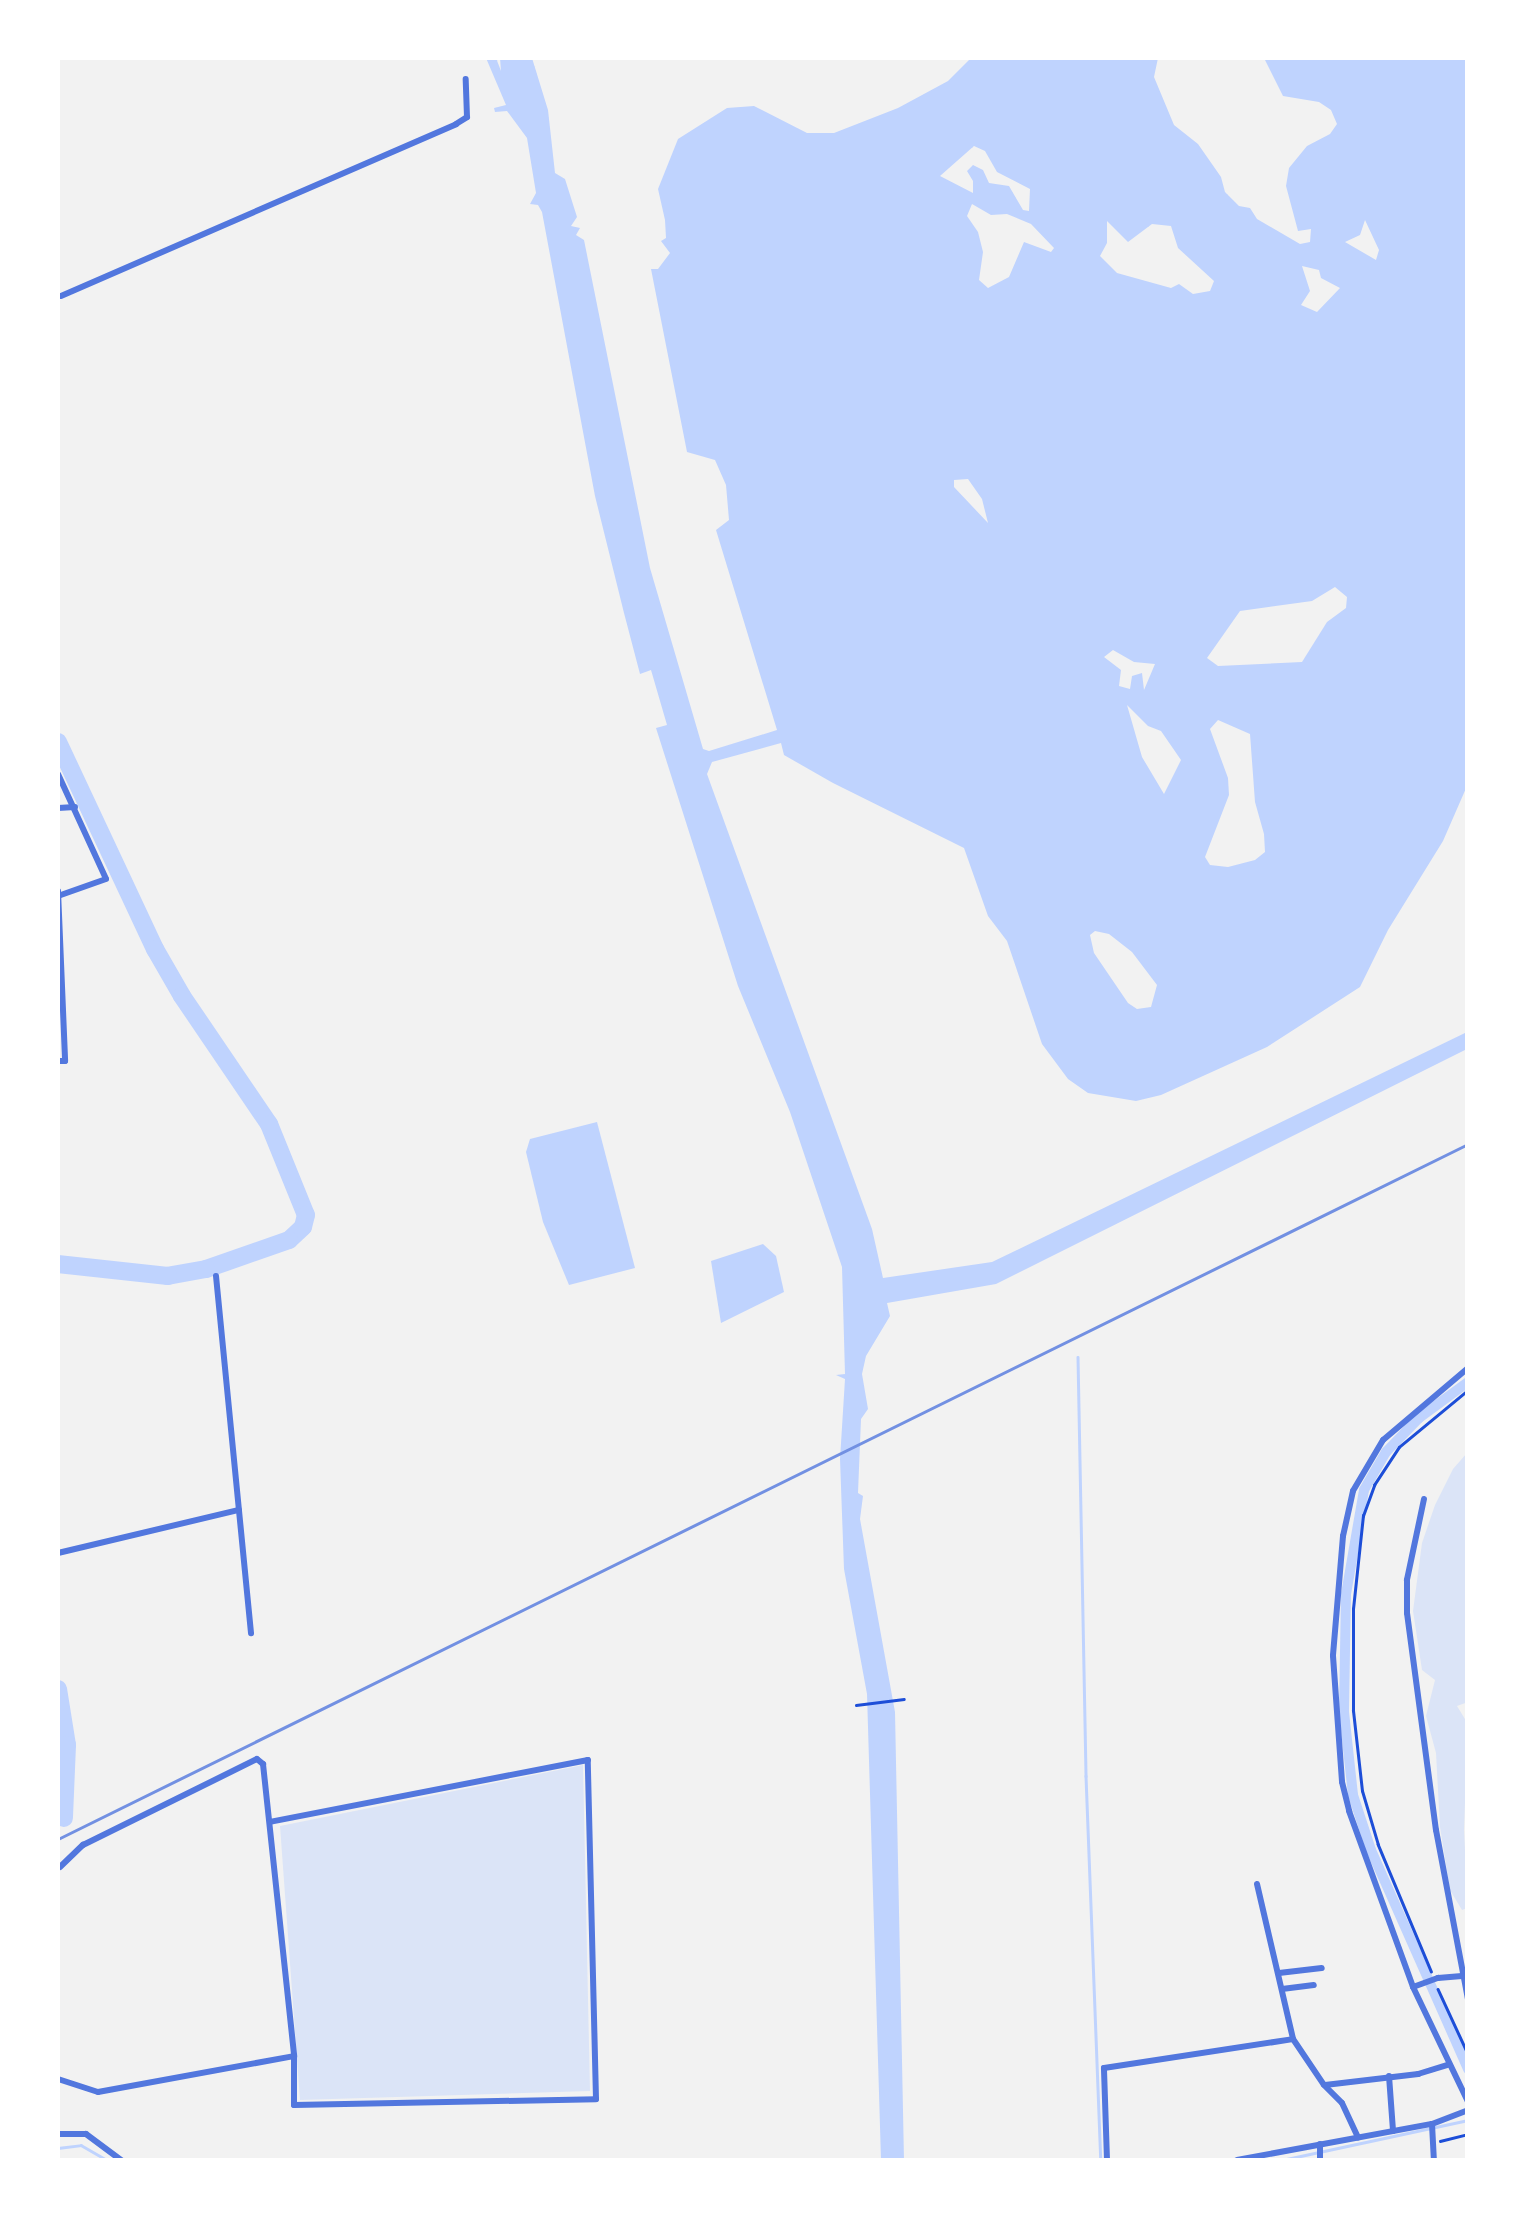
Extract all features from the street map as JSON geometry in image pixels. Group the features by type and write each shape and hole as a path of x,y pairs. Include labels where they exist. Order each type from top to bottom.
{"street":[{"path":"61,296 456,124 466,117 466,79"},
{"path":"58,774 106,879 58,893 65,1061 58,1061"},
{"path":"58,808 75,807"},
{"path":"216,1276 252,1633"},
{"path":"1468,1368 1420,1404 1374,1451 1346,1513 1333,1671 1342,1782 1355,1832 1448,2065 1468,2102"},
{"path":"1424,1499 1408,1580 1407,1613 1432,1808 1468,1999"},
{"path":"58,1554 239,1510"},
{"path":"60,1868 83,1845 256,1760 264,1764 294,2056 294,2105 596,2099 588,1760 270,1822"},
{"path":"1257,1884 1293,2039 1324,2085 1342,2102 1358,2137"},
{"path":"1279,1973 1322,1968"},
{"path":"1416,1986 1433,1979 1462,1976"},
{"path":"1282,1989 1314,1985"},
{"path":"1108,2160 1104,2068 1293,2039"},
{"path":"58,2079 98,2092 294,2056"},
{"path":"1324,2085 1448,2065"},
{"path":"1389,2076 1393,2131"},
{"path":"1237,2160 1432,2124 1468,2110"},
{"path":"1432,2124 1434,2160"},
{"path":"58,2134 86,2134 121,2160"},
{"path":"1320,2144 1320,2160"}],"path":[{"path":"1468,1390 1399,1447 1374,1485 1364,1516 1353,1609 1352,1711 1360,1779 1371,1826 1468,2054"},
{"path":"856,1705 904,1699"},
{"path":"1434,2140 1468,2134"}],"shaded area":[{"path":"1467,1453 1468,1702 1457,1706 1468,1724 1464,1830 1468,1908 1462,1910 1450,1890 1440,1827 1436,1753 1426,1716 1435,1680 1422,1670 1413,1611 1422,1543 1453,1469"},
{"path":"583,1765 590,2091 300,2100 280,1826"}],"water":[{"path":"486,58 496,58 501,71 500,58 532,58 548,110 555,173 565,179 577,217 571,226 580,228 576,235 584,240 650,568 703,749 709,751 777,730 716,530 729,520 726,485 715,460 687,452 651,269 658,269 670,253 661,241 666,238 665,220 658,189 678,139 727,108 754,106 807,133 834,133 898,108 948,81 971,58 1158,58 1154,77 1174,125 1198,144 1221,177 1225,192 1239,206 1250,208 1257,219 1300,244 1310,242 1311,229 1298,231 1286,186 1289,168 1307,146 1330,134 1337,124 1331,110 1319,102 1283,96 1264,58 1467,58 1467,786 1443,841 1388,930 1360,987 1267,1047 1161,1095 1136,1101 1088,1093 1068,1079 1042,1044 1007,941 988,916 964,848 784,755 781,743 712,762 707,774 872,1229 883,1278 992,1262 1467,1032 1467,1049 996,1284 887,1303 890,1316 866,1356 862,1374 868,1409 861,1419 858,1493 863,1496 860,1519 895,1712 904,2160 881,2160 867,1694 844,1569 840,1459 845,1379 836,1375 845,1374 842,1267 790,1112 738,986 656,728 667,725 651,670 640,674 595,496 542,212 538,205 530,204 536,193 527,138 507,111 495,112 494,108 506,105","holes":["974,146 985,151 997,172 1030,189 1029,211 1023,210 1009,186 989,183 983,170 973,165 967,171 973,181 973,193 940,176","972,204 991,215 1007,214 1031,224 1054,248 1051,252 1024,242 1009,277 988,288 979,280 983,252 978,232 967,216","1365,220 1379,250 1376,260 1345,242 1360,235","1107,221 1128,242 1152,224 1171,226 1178,248 1214,281 1210,291 1193,294 1179,284 1171,288 1117,273 1100,256 1107,243","1302,266 1319,270 1321,278 1340,288 1317,312 1301,305 1310,291","968,479 982,499 988,523 954,487 954,480","1335,587 1347,597 1346,608 1327,622 1302,662 1218,666 1207,658 1240,611 1312,601","1113,650 1134,662 1155,664 1144,690 1142,673 1132,676 1130,689 1119,686 1121,670 1104,657","1127,705 1148,726 1161,731 1181,760 1164,794 1142,757","1218,720 1250,734 1255,802 1265,852 1255,860 1228,867 1210,865 1205,857 1229,795 1228,778 1210,729","1095,931 1109,934 1132,952 1157,985 1151,1007 1137,1009 1128,1003 1094,953 1090,935"]},
{"path":"597,1122 635,1268 569,1285 543,1222 526,1152 530,1139"},
{"path":"763,1244 776,1256 784,1292 721,1323 711,1261"}],"waterway":[{"path":"58,742 155,949 182,996 269,1124 306,1215 303,1227 289,1240 206,1269 168,1276 58,1264"},
{"path":"1078,1357 1086,1776 1101,2160"},
{"path":"1468,1382 1419,1418 1386,1452 1364,1490 1346,1594 1344,1712 1353,1795 1371,1850 1468,2069"},
{"path":"58,1689 67,1745 64,1818"},
{"path":"1282,2160 1468,2120"},
{"path":"58,2148 81,2145 107,2160"}],"railway":[{"path":"58,1839 1468,1144"}]}
